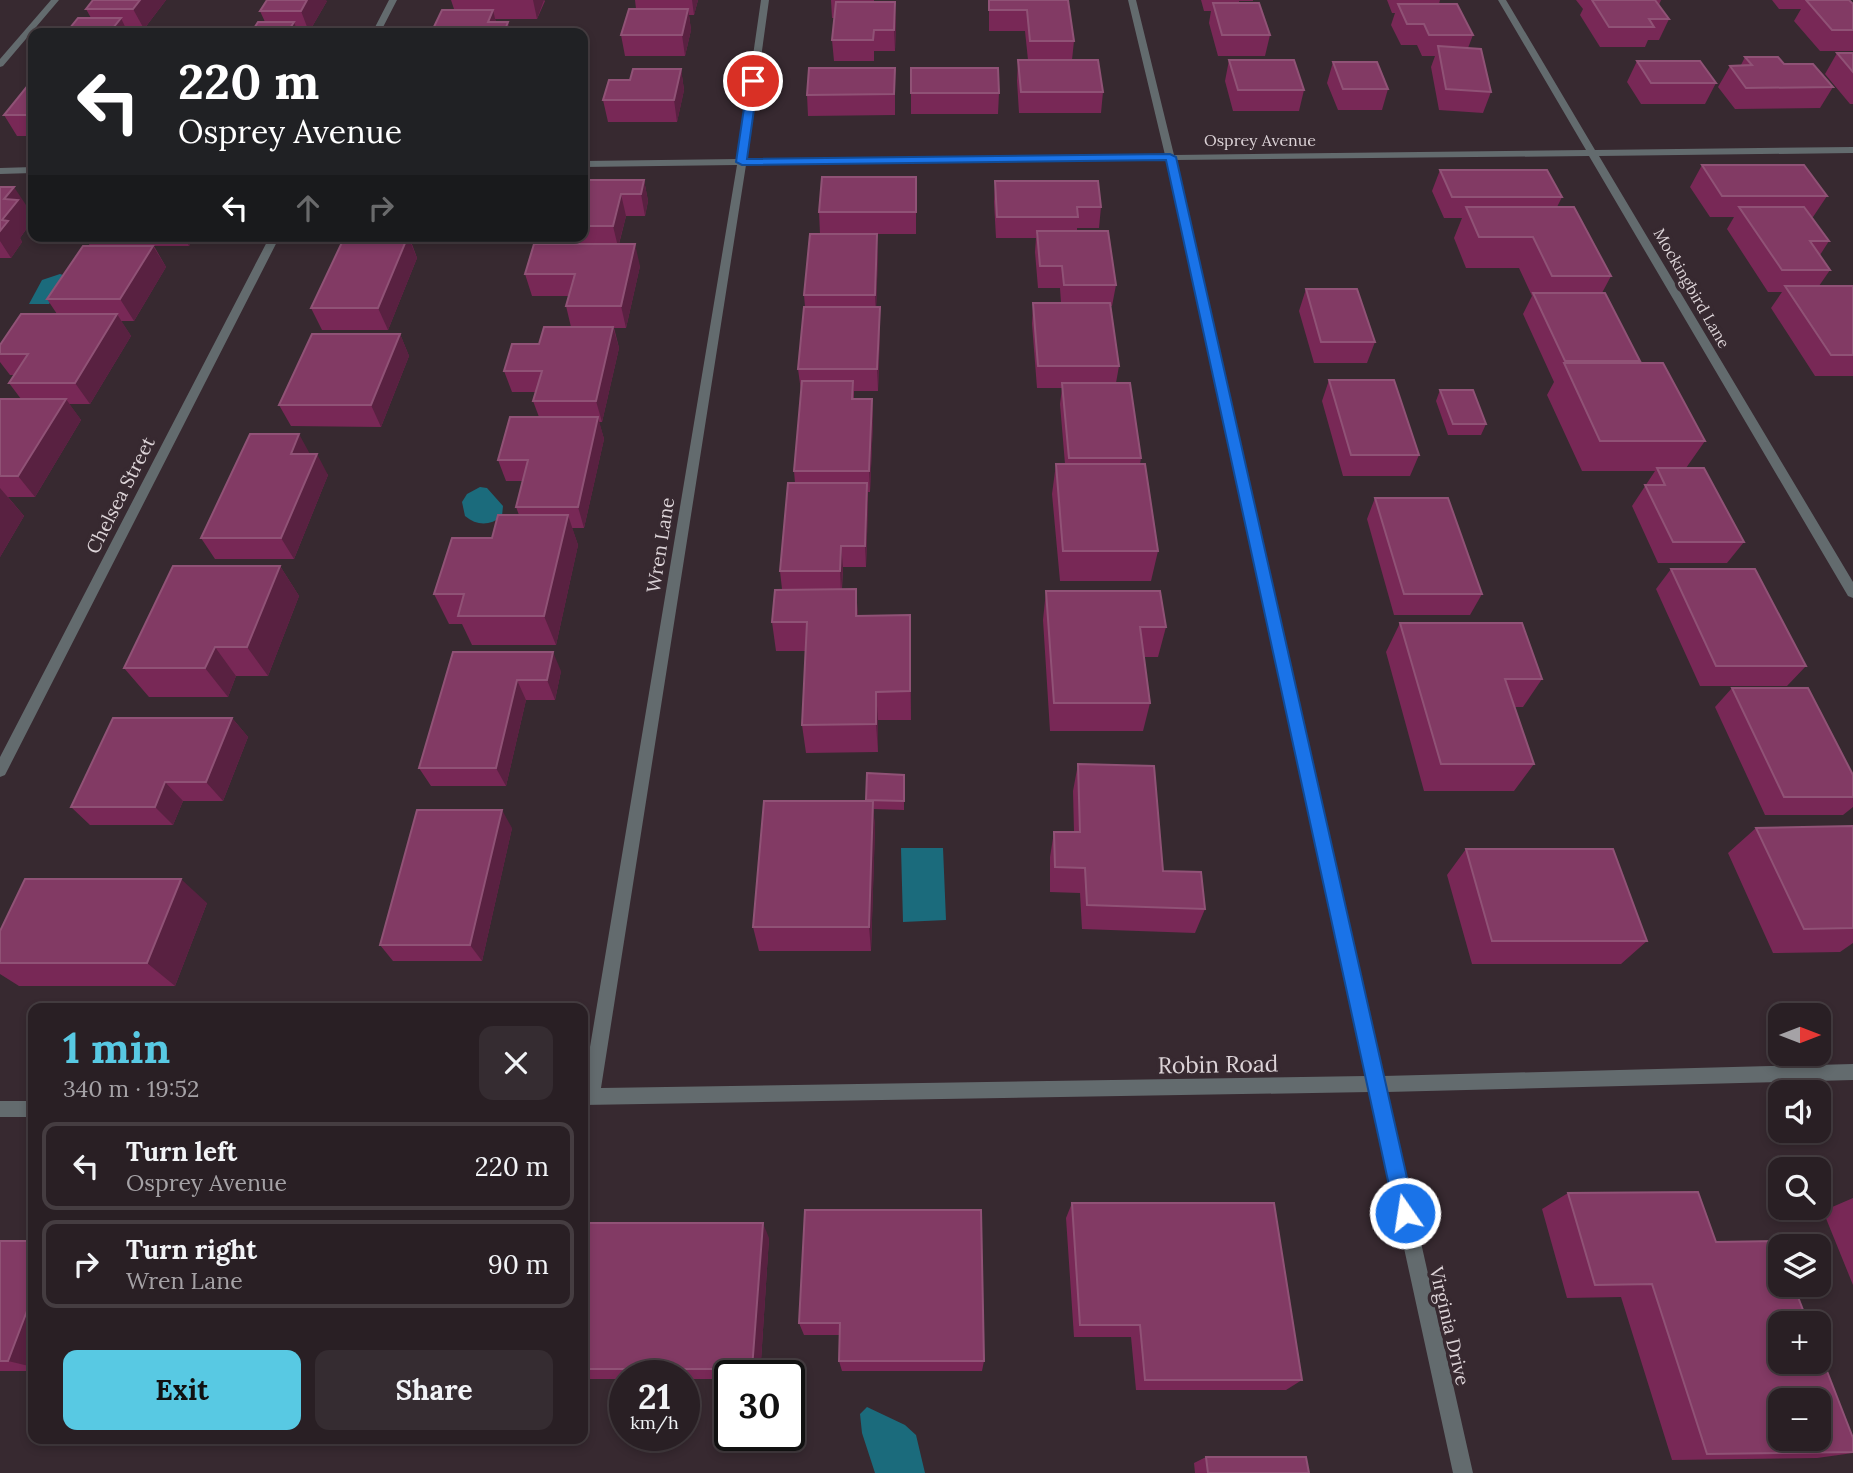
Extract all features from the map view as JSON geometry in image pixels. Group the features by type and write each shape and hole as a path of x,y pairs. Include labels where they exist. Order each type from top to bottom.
{"street":[{"path":"31,28 55,0"},
{"path":"379,28 393,0"},
{"name":"Wren Lane","path":"588,1091 742,162 765,0"},
{"name":"Virginia Drive","path":"1132,0 1170,157 1462,1473"},
{"name":"Mockingbird Lane","path":"1502,0 1853,593"},
{"path":"0,64 28,31"},
{"name":"Osprey Avenue","path":"588,164 1853,150"},
{"path":"0,171 28,170"},
{"name":"Chelsea Street","path":"0,771 272,242"},
{"name":"Robin Road","path":"588,1097 1376,1084 1853,1072"},
{"path":"0,1109 28,1109"}],"water":[{"path":"60,274 72,278 62,286 49,304 29,304 42,280"},
{"path":"480,487 487,488 503,506 502,516 488,523 474,522 465,516 462,502 467,494"},
{"path":"901,848 943,848 946,920 903,922"},
{"path":"867,1407 905,1425 916,1435 925,1473 875,1473 862,1433 860,1414"}],"building":[{"path":"93,0 140,0 133,9 86,9"},
{"path":"267,0 307,0 301,11 260,11"},
{"path":"989,0 1068,0 1074,41 1030,41 1027,10 989,10"},
{"path":"1592,0 1655,0 1669,19 1649,19 1654,27 1609,27"},
{"path":"1806,0 1849,0 1853,4 1853,30 1832,30"},
{"path":"836,2 895,2 894,30 874,30 873,40 832,40"},
{"path":"1213,3 1259,3 1270,35 1222,35"},
{"path":"1398,4 1457,4 1473,35 1429,35 1424,24 1407,24"},
{"path":"629,9 688,9 682,35 621,35"},
{"path":"442,10 493,10 488,22 508,22 506,28 433,28"},
{"path":"78,18 121,18 113,28 70,28"},
{"path":"258,22 294,22 290,28 254,28"},
{"path":"1438,46 1481,49 1491,92 1446,89"},
{"path":"1837,53 1853,53 1853,72"},
{"path":"1745,57 1778,57 1784,64 1813,64 1833,87 1746,88 1730,66 1752,65"},
{"path":"1018,60 1098,60 1103,92 1021,92"},
{"path":"1229,60 1294,60 1304,90 1238,90"},
{"path":"1637,61 1700,61 1716,83 1651,83"},
{"path":"1333,62 1377,62 1388,89 1343,89"},
{"path":"809,68 895,68 894,94 807,95"},
{"path":"911,68 998,68 999,93 911,93"},
{"path":"633,69 681,69 674,100 603,100 609,80 630,80"},
{"path":"28,85 28,115 4,115"},
{"path":"1702,165 1804,165 1827,196 1722,196"},
{"path":"1440,170 1547,170 1562,197 1452,197"},
{"path":"822,177 916,177 916,212 819,212"},
{"path":"588,180 644,180 641,194 621,194 613,226 588,226"},
{"path":"995,181 1098,181 1101,207 1077,207 1078,217 997,217"},
{"path":"0,187 14,187 4,199 18,200 2,220 8,221 0,231"},
{"path":"1466,207 1574,207 1611,276 1552,276 1533,237 1479,237"},
{"path":"1739,207 1804,207 1829,241 1810,241 1830,270 1782,270"},
{"path":"1037,231 1108,231 1116,285 1064,285 1062,266 1040,266"},
{"path":"810,234 877,234 875,295 804,295"},
{"path":"342,242 406,242 378,308 311,308"},
{"path":"534,244 635,244 621,306 566,306 575,274 525,274"},
{"path":"83,246 153,246 120,299 47,299"},
{"path":"1785,286 1853,286 1853,355 1831,355"},
{"path":"1306,289 1357,289 1375,342 1321,342"},
{"path":"1533,293 1605,293 1640,361 1565,361"},
{"path":"1033,303 1110,303 1119,366 1038,366"},
{"path":"804,307 880,307 877,369 798,369"},
{"path":"21,314 117,314 75,383 9,383 28,354 0,354 0,345"},
{"path":"544,327 613,327 596,401 533,401 542,371 504,371 512,344 539,344"},
{"path":"312,334 400,334 371,405 279,405"},
{"path":"1564,363 1663,363 1705,441 1600,441"},
{"path":"1329,380 1394,380 1419,455 1351,455"},
{"path":"802,381 853,381 852,399 872,399 869,471 794,471"},
{"path":"1062,383 1130,383 1141,458 1069,458"},
{"path":"1440,390 1473,390 1486,424 1453,424"},
{"path":"0,399 66,399 18,476 0,476"},
{"path":"510,417 598,417 578,507 516,507 528,460 498,460"},
{"path":"250,434 299,434 291,454 317,454 281,538 201,538"},
{"path":"1056,464 1145,464 1158,551 1063,551"},
{"path":"1657,468 1704,468 1744,542 1673,542 1645,485 1665,485"},
{"path":"788,483 867,483 865,546 841,546 840,571 780,571"},
{"path":"1375,498 1448,498 1482,594 1404,594"},
{"path":"498,515 568,515 544,616 458,616 464,594 434,594 452,538 492,538"},
{"path":"173,566 280,566 247,647 215,647 205,668 124,668"},
{"path":"1671,569 1755,569 1806,666 1716,666"},
{"path":"856,589 856,616 910,615 910,691 876,692 876,724 802,725 807,622 772,622 775,590"},
{"path":"1046,591 1160,591 1166,627 1140,627 1150,703 1054,703"},
{"path":"1400,623 1522,623 1542,679 1505,679 1534,764 1441,764"},
{"path":"453,652 553,652 547,680 517,680 496,768 419,768"},
{"path":"1732,688 1808,688 1853,775 1853,797 1784,797"},
{"path":"113,718 232,718 206,782 165,782 155,807 71,807"},
{"path":"1078,764 1154,766 1163,871 1201,872 1205,909 1087,905 1085,868 1055,867 1054,832 1080,832"},
{"path":"867,773 904,775 904,801 866,800"},
{"path":"764,801 873,801 869,927 753,927"},
{"path":"417,810 502,810 470,945 380,945"},
{"path":"1853,826 1853,928 1804,929 1756,828"},
{"path":"1466,849 1613,849 1647,941 1492,941"},
{"path":"25,879 181,879 147,963 0,963 0,931"},
{"path":"1698,1192 1716,1242 1768,1241 1768,1297 1798,1297 1803,1311 1768,1311 1768,1374 1828,1374 1853,1438 1853,1452 1707,1454 1652,1284 1595,1285 1568,1193"},
{"path":"1072,1203 1274,1203 1302,1380 1145,1380 1140,1325 1080,1325"},
{"path":"805,1210 981,1210 984,1361 839,1361 840,1323 799,1323"},
{"path":"588,1223 763,1223 753,1360 714,1360 714,1369 700,1369 700,1360 609,1360 609,1369 588,1369"},
{"path":"0,1241 28,1241 28,1308 8,1361 0,1361"},
{"path":"1206,1457 1306,1457 1309,1473 1208,1473"}],"route":[{"path":"753,81 742,162 1170,157 1405,1213"}]}
